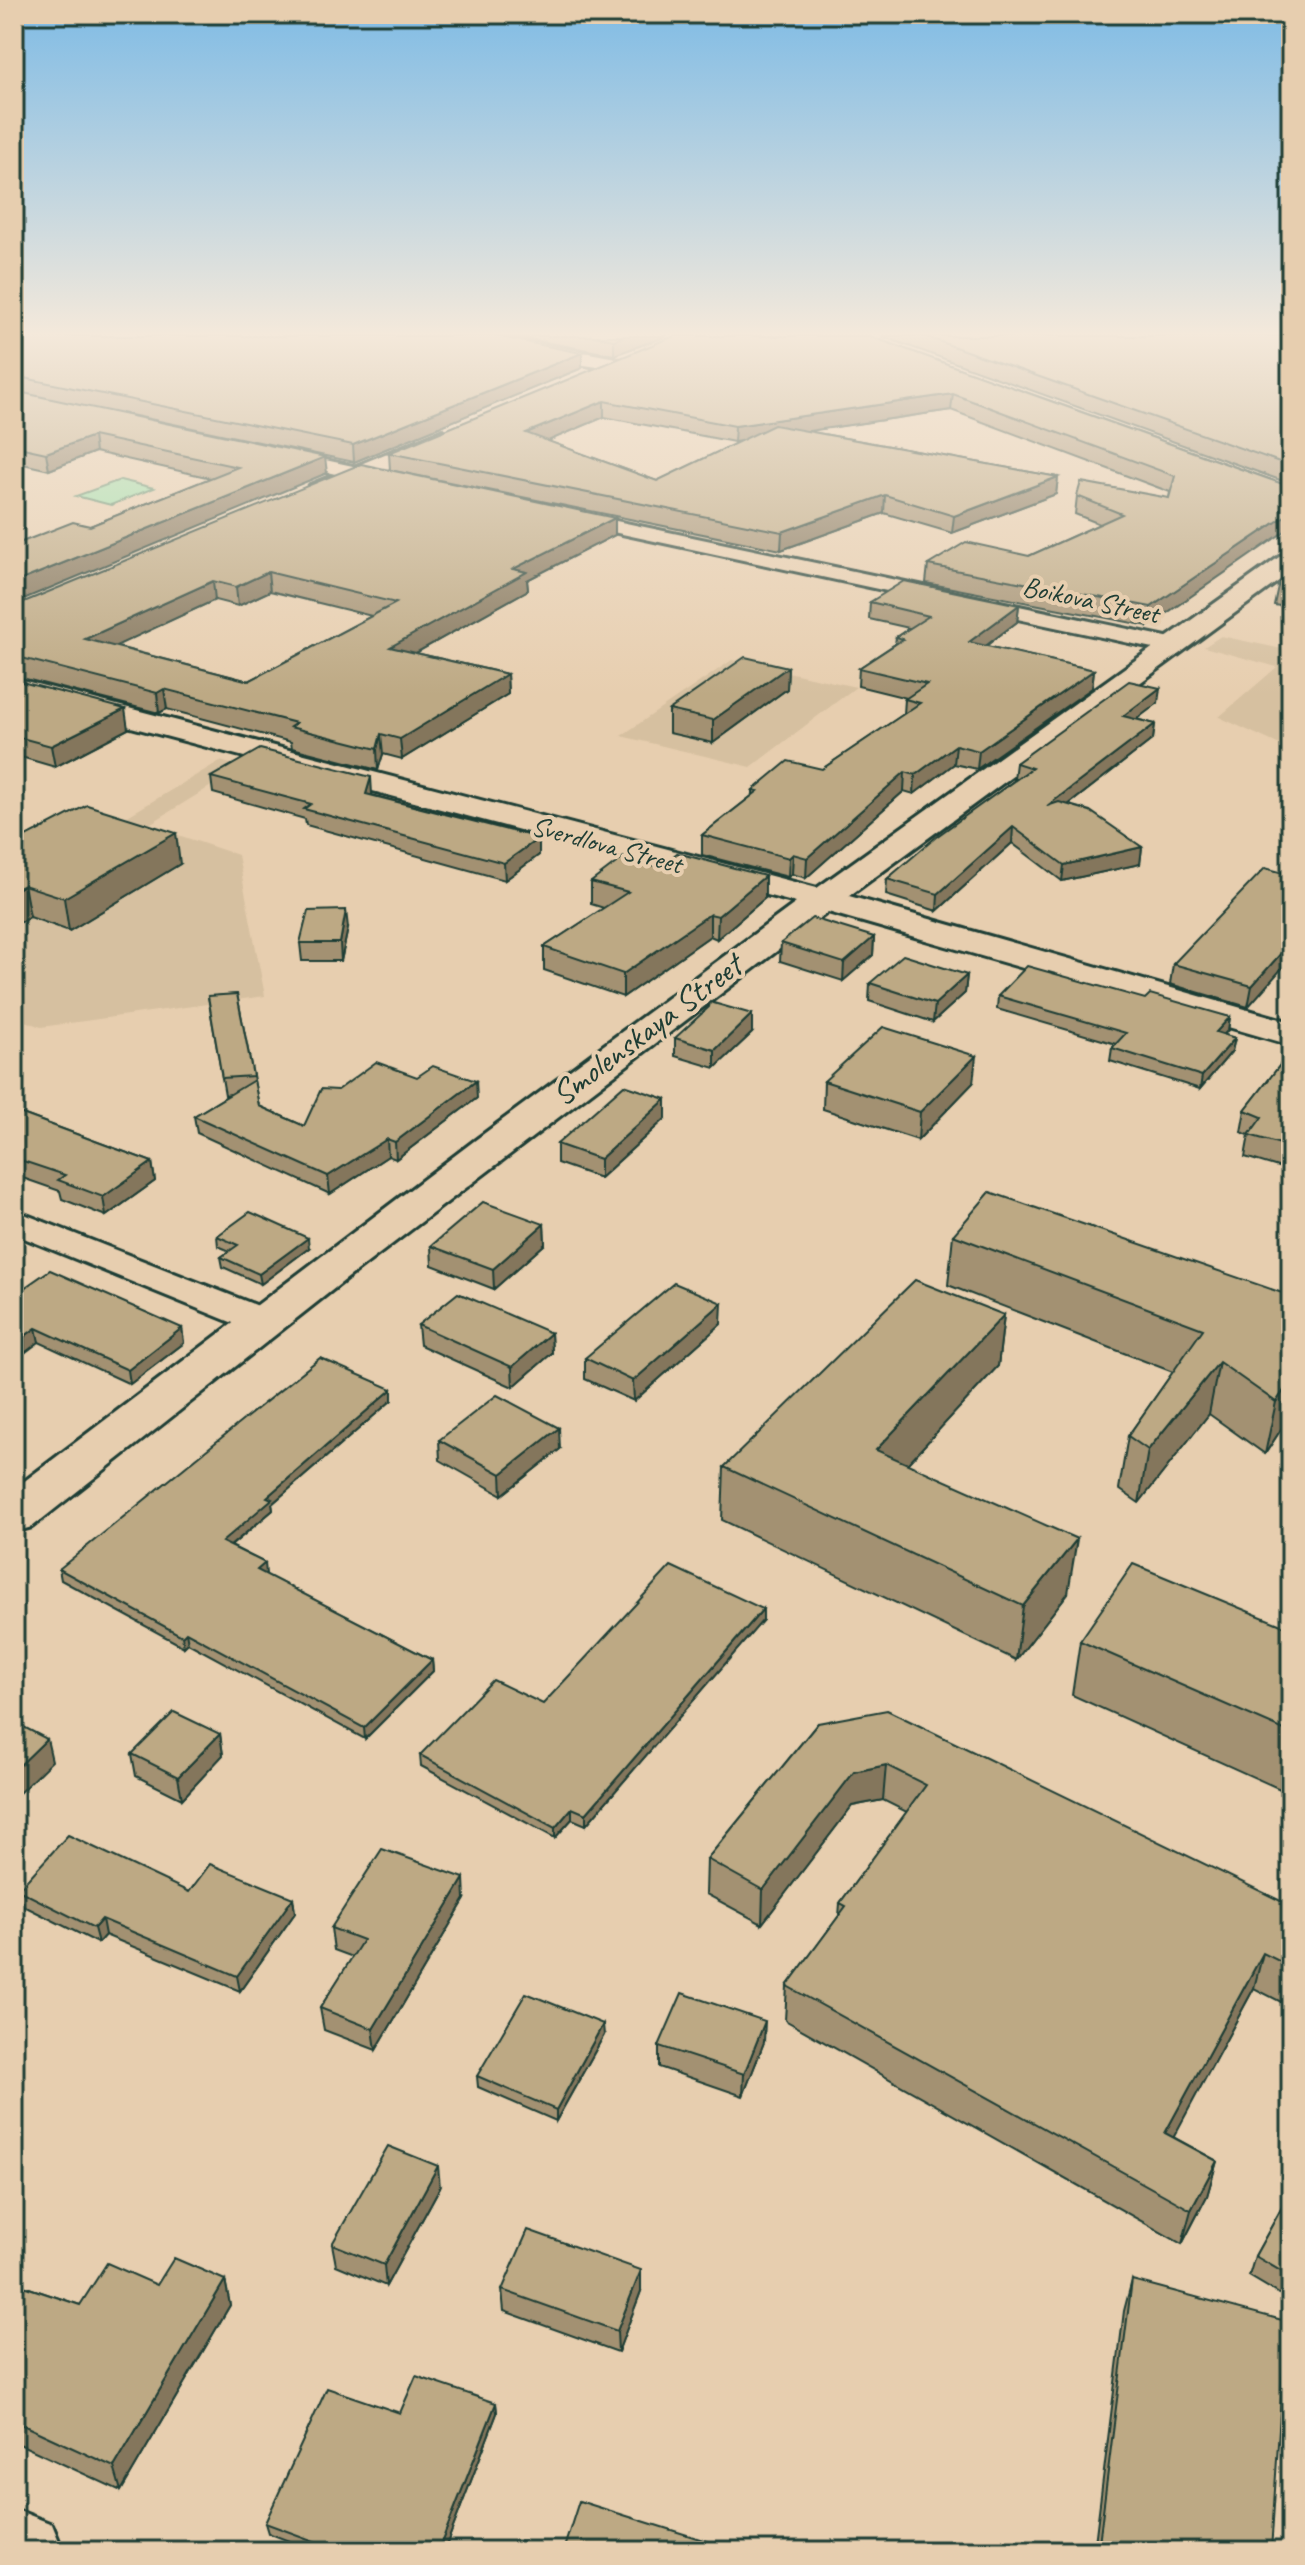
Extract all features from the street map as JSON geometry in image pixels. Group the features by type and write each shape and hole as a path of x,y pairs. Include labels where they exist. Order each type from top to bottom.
{"street":[{"path":"277,456 408,483"},
{"path":"293,500 399,456"},
{"name":"Boikova Street","path":"548,512 1171,645"},
{"name":"Smolenskaya Street","path":"14,1515 262,1321 820,899 1291,560"},
{"name":"Sverdlova Street","path":"14,687 820,899 1291,1034"},
{"path":"14,1221 262,1321"},
{"path":"14,2547 25,2551"}],"shaded area":[{"path":"1221,636 1291,651 1291,750 1219,717 1277,667 1204,647"},
{"path":"732,660 856,687 751,767 621,736"},
{"path":"220,761 242,767 148,825 238,855 265,996 41,1027 14,1017 14,845 126,817"}],"green space":[{"path":"120,480 154,488 111,505 76,496"}],"building":[{"path":"185,456 325,457 14,583 14,545 73,522 90,526 238,467"},
{"path":"402,456 588,456 657,481 710,456 942,456 1058,477 954,516 885,495 782,532"},
{"path":"1120,456 1204,456 1291,487 1291,512 1151,607 928,565 966,542 1029,556 1122,514 1077,496 1081,482 1169,498 1175,476"},
{"path":"1262,456 1291,456 1291,466"},
{"path":"361,464 615,518 513,569 527,572 390,647 507,674 400,739 381,734 377,749 290,727 296,723 164,689 157,693 14,656 14,606","holes":["268,572 396,603 249,681 85,639 213,581 236,587"]},
{"path":"1291,575 1291,589 1278,586"},
{"path":"904,581 1019,605 969,642 1094,670 979,751 956,745 915,775 905,772 807,858 793,854 789,858 702,835 758,791 753,790 788,761 822,769 920,703 905,699 927,684 859,668 903,639 896,637 929,616 870,602"},
{"path":"745,657 788,667 713,720 669,710"},
{"path":"14,680 125,709 51,746 14,736"},
{"path":"1129,681 1160,688 1123,716 1155,724 1047,806 1059,802 1090,811 1142,847 1064,865 1013,827 938,894 887,879 936,837 1032,768 1016,763"},
{"path":"260,749 371,777 366,794 539,838 504,863 304,809 311,804 211,777"},
{"path":"87,805 176,833 64,898 24,885 14,890 14,843"},
{"path":"677,853 765,876 718,916 710,914 623,974 544,947 628,892 591,882 624,857 659,867"},
{"path":"1265,868 1291,875 1291,942 1252,986 1173,964"},
{"path":"346,910 340,943 300,943 308,911"},
{"path":"812,918 874,937 844,963 781,943"},
{"path":"903,955 967,975 935,1004 870,983"},
{"path":"1027,966 1145,999 1150,994 1230,1017 1216,1032 1235,1038 1202,1076 1112,1048 1126,1033 998,996"},
{"path":"237,994 253,1076 222,1078 208,996"},
{"path":"710,1002 752,1014 715,1050 675,1038 709,1007"},
{"path":"883,1027 976,1056 920,1112 824,1081"},
{"path":"1291,1051 1291,1147 1249,1135 1262,1117 1245,1110"},
{"path":"376,1062 417,1077 433,1066 476,1081 395,1142 387,1139 328,1176 194,1116 254,1080 259,1106 304,1126 321,1089 338,1090"},
{"path":"624,1085 666,1099 600,1159 557,1144"},
{"path":"14,1111 152,1162 103,1197 58,1180 65,1175 14,1158"},
{"path":"990,1192 1291,1296 1291,1380 1276,1402 1219,1362 1148,1450 1128,1436 1203,1329 953,1235"},
{"path":"483,1202 544,1224 493,1269 431,1246"},
{"path":"250,1212 308,1238 259,1274 221,1257 238,1245 217,1236"},
{"path":"50,1270 182,1328 128,1370 36,1328 14,1344 14,1295"},
{"path":"915,1280 1004,1315 876,1450 1077,1539 1023,1606 724,1467"},
{"path":"674,1283 722,1303 633,1381 585,1358"},
{"path":"458,1293 551,1333 512,1367 418,1325"},
{"path":"320,1358 392,1389 267,1497 272,1499 222,1542 265,1563 257,1570 432,1660 364,1728 186,1632 182,1636 59,1569"},
{"path":"497,1395 559,1428 501,1474 439,1440"},
{"path":"1133,1564 1291,1629 1291,1733 1080,1641"},
{"path":"671,1566 763,1609 586,1814 572,1808 555,1828 420,1755 493,1680 543,1704"},
{"path":"887,1710 1291,1906 1291,1967 1263,1953 1165,2133 1217,2161 1191,2210 787,1986 846,1906 840,1903 926,1785 886,1765 854,1772 763,1890 707,1859 818,1723"},
{"path":"174,1712 220,1734 178,1777 132,1754"},
{"path":"14,1722 47,1739 14,1771"},
{"path":"68,1835 189,1892 210,1864 293,1898 237,1976 102,1919 94,1928 18,1890"},
{"path":"382,1849 464,1878 373,2029 320,2008 363,1940 331,1928"},
{"path":"526,1993 603,2024 556,2110 477,2076"},
{"path":"682,1993 765,2021 744,2074 659,2046"},
{"path":"388,2146 438,2166 384,2265 332,2244"},
{"path":"1291,2191 1291,2277 1255,2256"},
{"path":"528,2230 641,2270 617,2331 502,2290"},
{"path":"174,2258 225,2280 114,2467 14,2421 14,2283 80,2305 107,2263 157,2285"},
{"path":"1132,2280 1286,2321 1271,2551 1098,2551"},
{"path":"416,2376 496,2403 438,2551 341,2551 265,2523 327,2388 400,2413"},
{"path":"579,2501 735,2550 735,2551 563,2551"}]}
